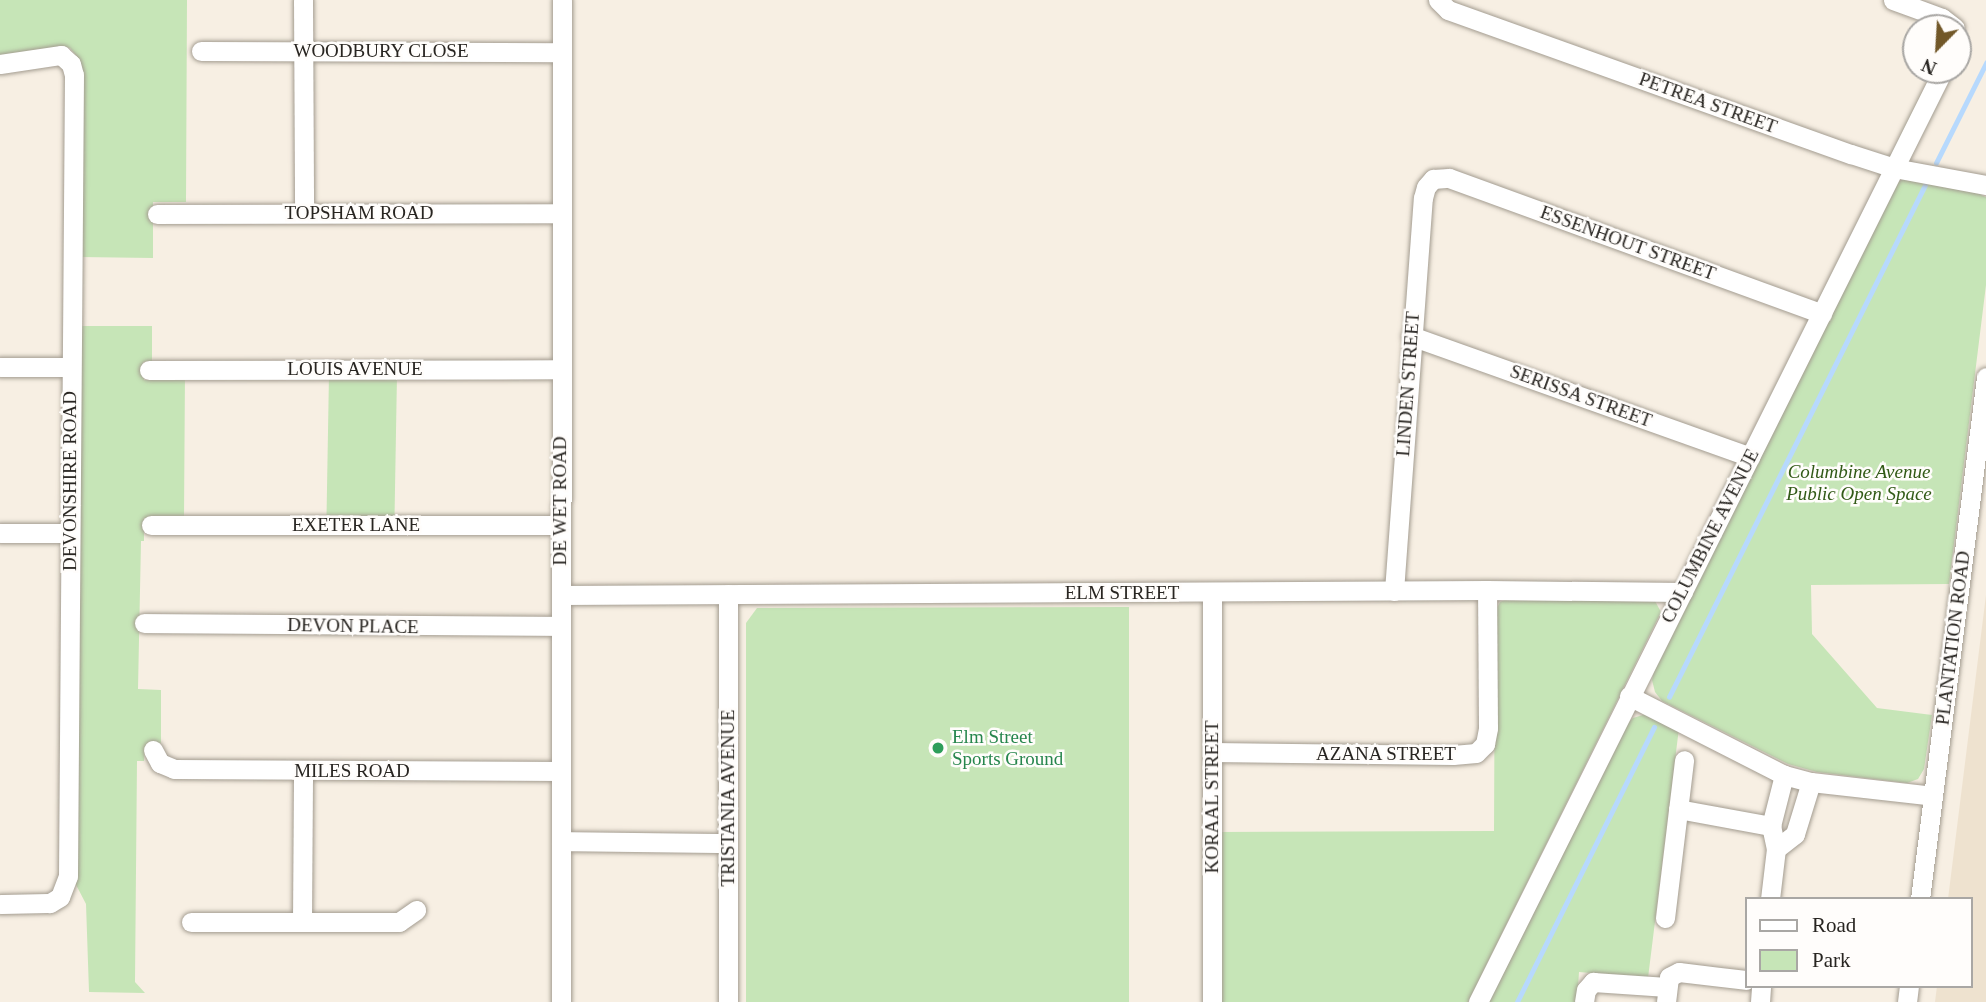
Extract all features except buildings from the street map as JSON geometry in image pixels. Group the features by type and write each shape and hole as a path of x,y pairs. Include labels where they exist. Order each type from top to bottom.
{"street":[{"path":"303,0 304,213"},
{"name":"DE WET ROAD","path":"561,1002 562,0"},
{"name":"PETREA STREET","path":"1438,0 1443,7 1455,13 1894,169 1986,185"},
{"path":"1893,0 1931,14"},
{"name":"WOODBURY CLOSE","path":"201,51 561,52"},
{"name":"DEVONSHIRE ROAD","path":"0,64 61,55 71,64 74,89 68,876 60,897 44,904 0,904"},
{"name":"COLUMBINE AVENUE","path":"1478,1002 1936,84"},
{"name":"ESSENHOUT STREET","path":"1433,179 1449,178 1822,314"},
{"name":"LINDEN STREET","path":"1394,591 1411,336 1424,193 1433,179"},
{"name":"TOPSHAM ROAD","path":"157,214 561,213"},
{"name":"SERISSA STREET","path":"1411,336 1750,457"},
{"path":"0,367 71,367"},
{"name":"LOUIS AVENUE","path":"149,370 560,369"},
{"name":"PLANTATION ROAD","path":"1920,897 1986,377"},
{"name":"EXETER LANE","path":"151,525 560,525"},
{"path":"0,533 69,533"},
{"name":"ELM STREET","path":"561,595 1487,590 1683,592"},
{"name":"AZANA STREET","path":"1212,752 1476,753 1485,744 1488,728 1487,590"},
{"name":"KORAAL STREET","path":"1212,592 1212,1002"},
{"name":"TRISTANIA AVENUE","path":"728,594 728,1002"},
{"name":"DEVON PLACE","path":"144,623 561,626"},
{"path":"1629,696 1784,775 1811,782 1933,796"},
{"name":"MILES ROAD","path":"153,750 160,762 174,769 561,771"},
{"path":"1665,918 1684,760"},
{"path":"302,922 303,771"},
{"path":"1770,897 1776,849 1772,827 1784,775"},
{"path":"1776,849 1796,834 1811,782"},
{"path":"1678,809 1772,827"},
{"path":"561,841 728,843"},
{"path":"191,922 400,922 416,910"},
{"path":"1584,1002 1586,990 1593,982 1666,994 1669,977 1679,972 1744,980"}],"shaded area":[{"path":"1986,595 1986,1002 1935,1002 1937,988 1972,988 1972,897 1948,897"}],"green space":[{"path":"0,0 187,0 186,202 153,202 153,258 80,257 79,59 70,48 60,46 0,66"},
{"name":"Columbine Avenue Public Open Space","path":"1905,178 1982,192 1981,195 1986,197 1986,285 1949,584 1811,585 1812,634 1877,708 1932,715 1924,769 1918,779 1907,783 1817,772 1788,764 1662,701 1655,692 1652,680 1655,667 1896,183"},
{"path":"79,326 152,326 152,361 143,362 144,380 164,380 164,373 185,373 184,518 144,518 144,541 141,541 138,689 161,690 161,743 145,746 144,761 137,761 135,982 145,993 89,992 86,904 72,877"},
{"path":"329,374 397,375 394,520 326,519"},
{"path":"1507,599 1655,601 1661,612 1468,1002 1219,1002 1219,832 1494,831 1495,612 1500,602"},
{"name":"Elm Street Sports Ground","path":"1129,607 1129,1002 746,1002 746,623 757,608"},
{"path":"1646,714 1679,728 1648,978 1579,972 1577,1002 1487,1002 1625,726 1633,718"}],"waterway":[{"path":"1936,163 1986,63"},
{"path":"1669,697 1925,185"},
{"path":"1517,1002 1654,727"}],"place":[{"name":"Elm Street Sports Ground","path":"938,748"}]}
